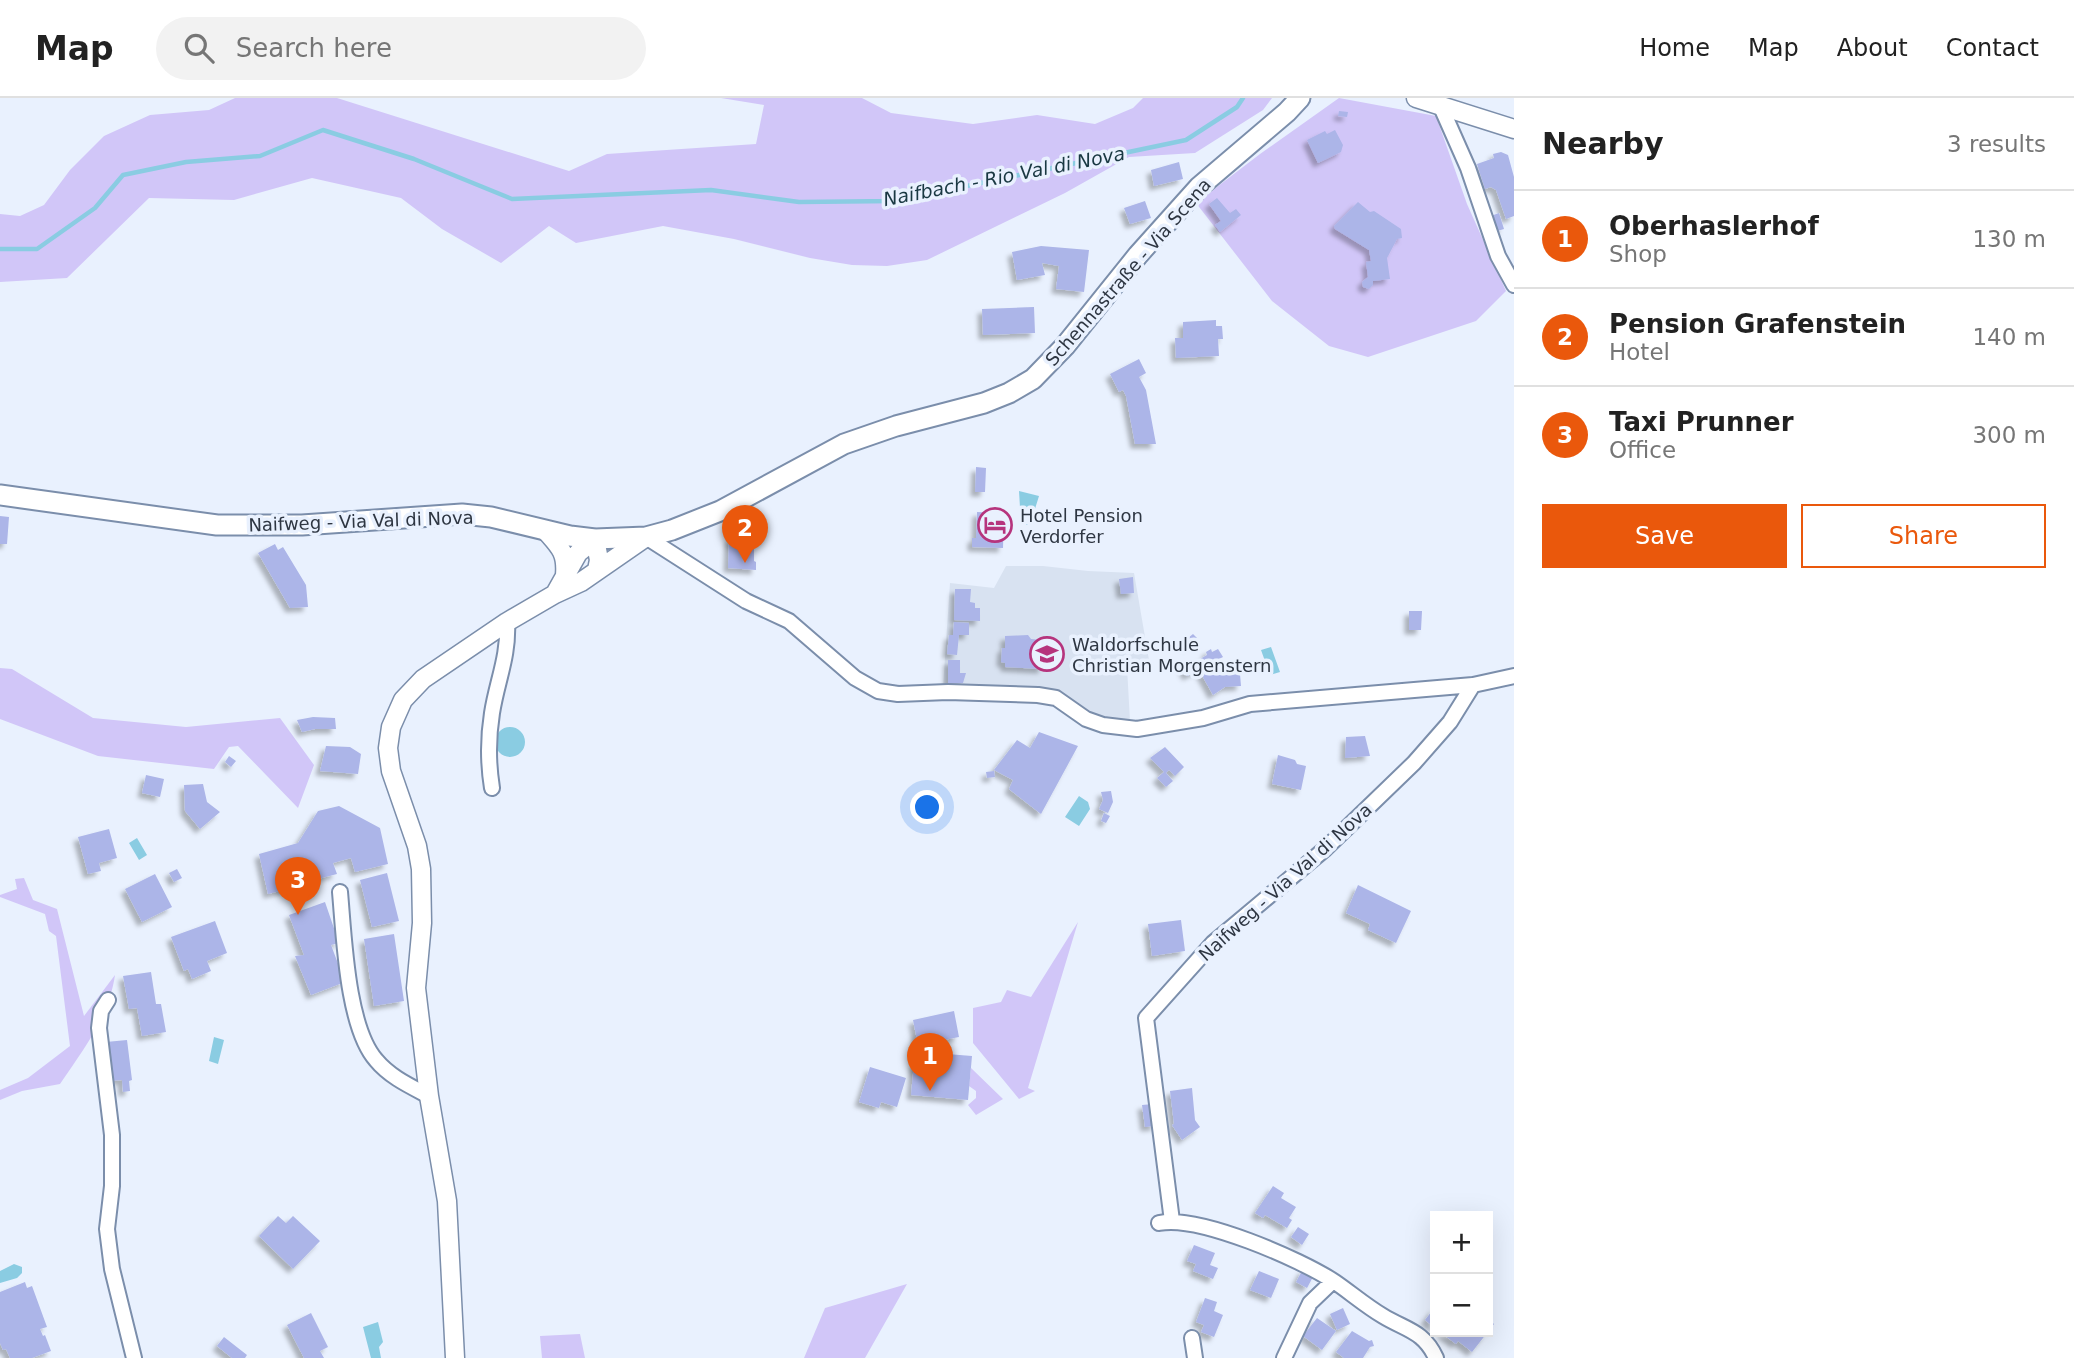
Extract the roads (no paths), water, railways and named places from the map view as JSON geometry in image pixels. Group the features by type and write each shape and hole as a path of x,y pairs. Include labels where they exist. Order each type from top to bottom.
{"main road":[{"name":"Schennastraße - Via Scena","path":"595,539 646,537 672,530 720,511 844,444 896,426 984,403 1033,379 1065,346 1138,255 1199,187 1300,101"},
{"name":"Naifweg - Via Val di Nova","path":"0,495 217,525 313,525 462,514 491,517 570,536 595,539"}],"street":[{"path":"1416,98 1514,130"},
{"path":"1441,107 1468,168 1498,256 1514,285"},
{"path":"545,530 567,559 560,587"},
{"path":"646,537 746,601 789,621 855,678 878,691 898,695 948,692 1038,695 1056,698 1086,719 1103,725 1137,729 1203,718 1250,704 1473,685 1514,676"},
{"name":"Schennastraße - Via Scena","path":"429,1096 416,988 422,911 421,869 417,846 391,771 388,748 391,727 403,701 423,679 560,587 581,582 646,537"},
{"path":"560,587 578,553 595,539 599,560 597,570"},
{"path":"492,788 488,762 492,713 509,642 507,622"},
{"name":"Naifweg - Via Val di Nova","path":"1333,1280 1234,1236 1166,1222 1146,1018 1213,943 1325,849 1414,763 1450,722 1473,685"},
{"path":"340,892 350,989 361,1031 373,1057 385,1070 429,1096 447,1201 455,1358"},
{"path":"108,1000 101,1011 99,1028 112,1135 112,1185 107,1229 113,1269 134,1358"},
{"path":"1283,1358 1310,1303 1333,1280 1383,1316 1426,1340 1436,1358"},
{"path":"1192,1338 1195,1358"}],"water":[{"path":"1019,491 1039,496 1030,525 1021,524"},
{"path":"1271,647 1280,672 1270,675 1261,650"},
{"path":"510,727 521,731 525,742 521,753 510,757 499,753 495,742 499,731"},
{"path":"1079,796 1088,802 1090,809 1079,826 1065,817"},
{"path":"137,838 147,855 139,860 129,843"},
{"path":"214,1037 224,1040 218,1064 209,1061"},
{"path":"14,1264 22,1267 22,1273 17,1278 0,1283 0,1271"},
{"path":"378,1322 383,1342 379,1347 381,1358 371,1358 363,1327"}],"waterway":[{"name":"Naifbach - Rio Val di Nova","path":"0,249 37,249 95,208 123,175 186,162 260,156 323,130 414,159 512,199 711,190 799,202 895,201 1186,140 1237,107 1243,98"}],"place":[{"name":"Hotel Pension Verdorfer","path":"995,525"},
{"name":"Pension Grafenstein","path":"745,563"},
{"name":"Waldorfschule Christian Morgenstern","path":"1047,654"},
{"name":"Taxi Prunner","path":"298,915"},
{"name":"Oberhaslerhof","path":"930,1091"}]}
